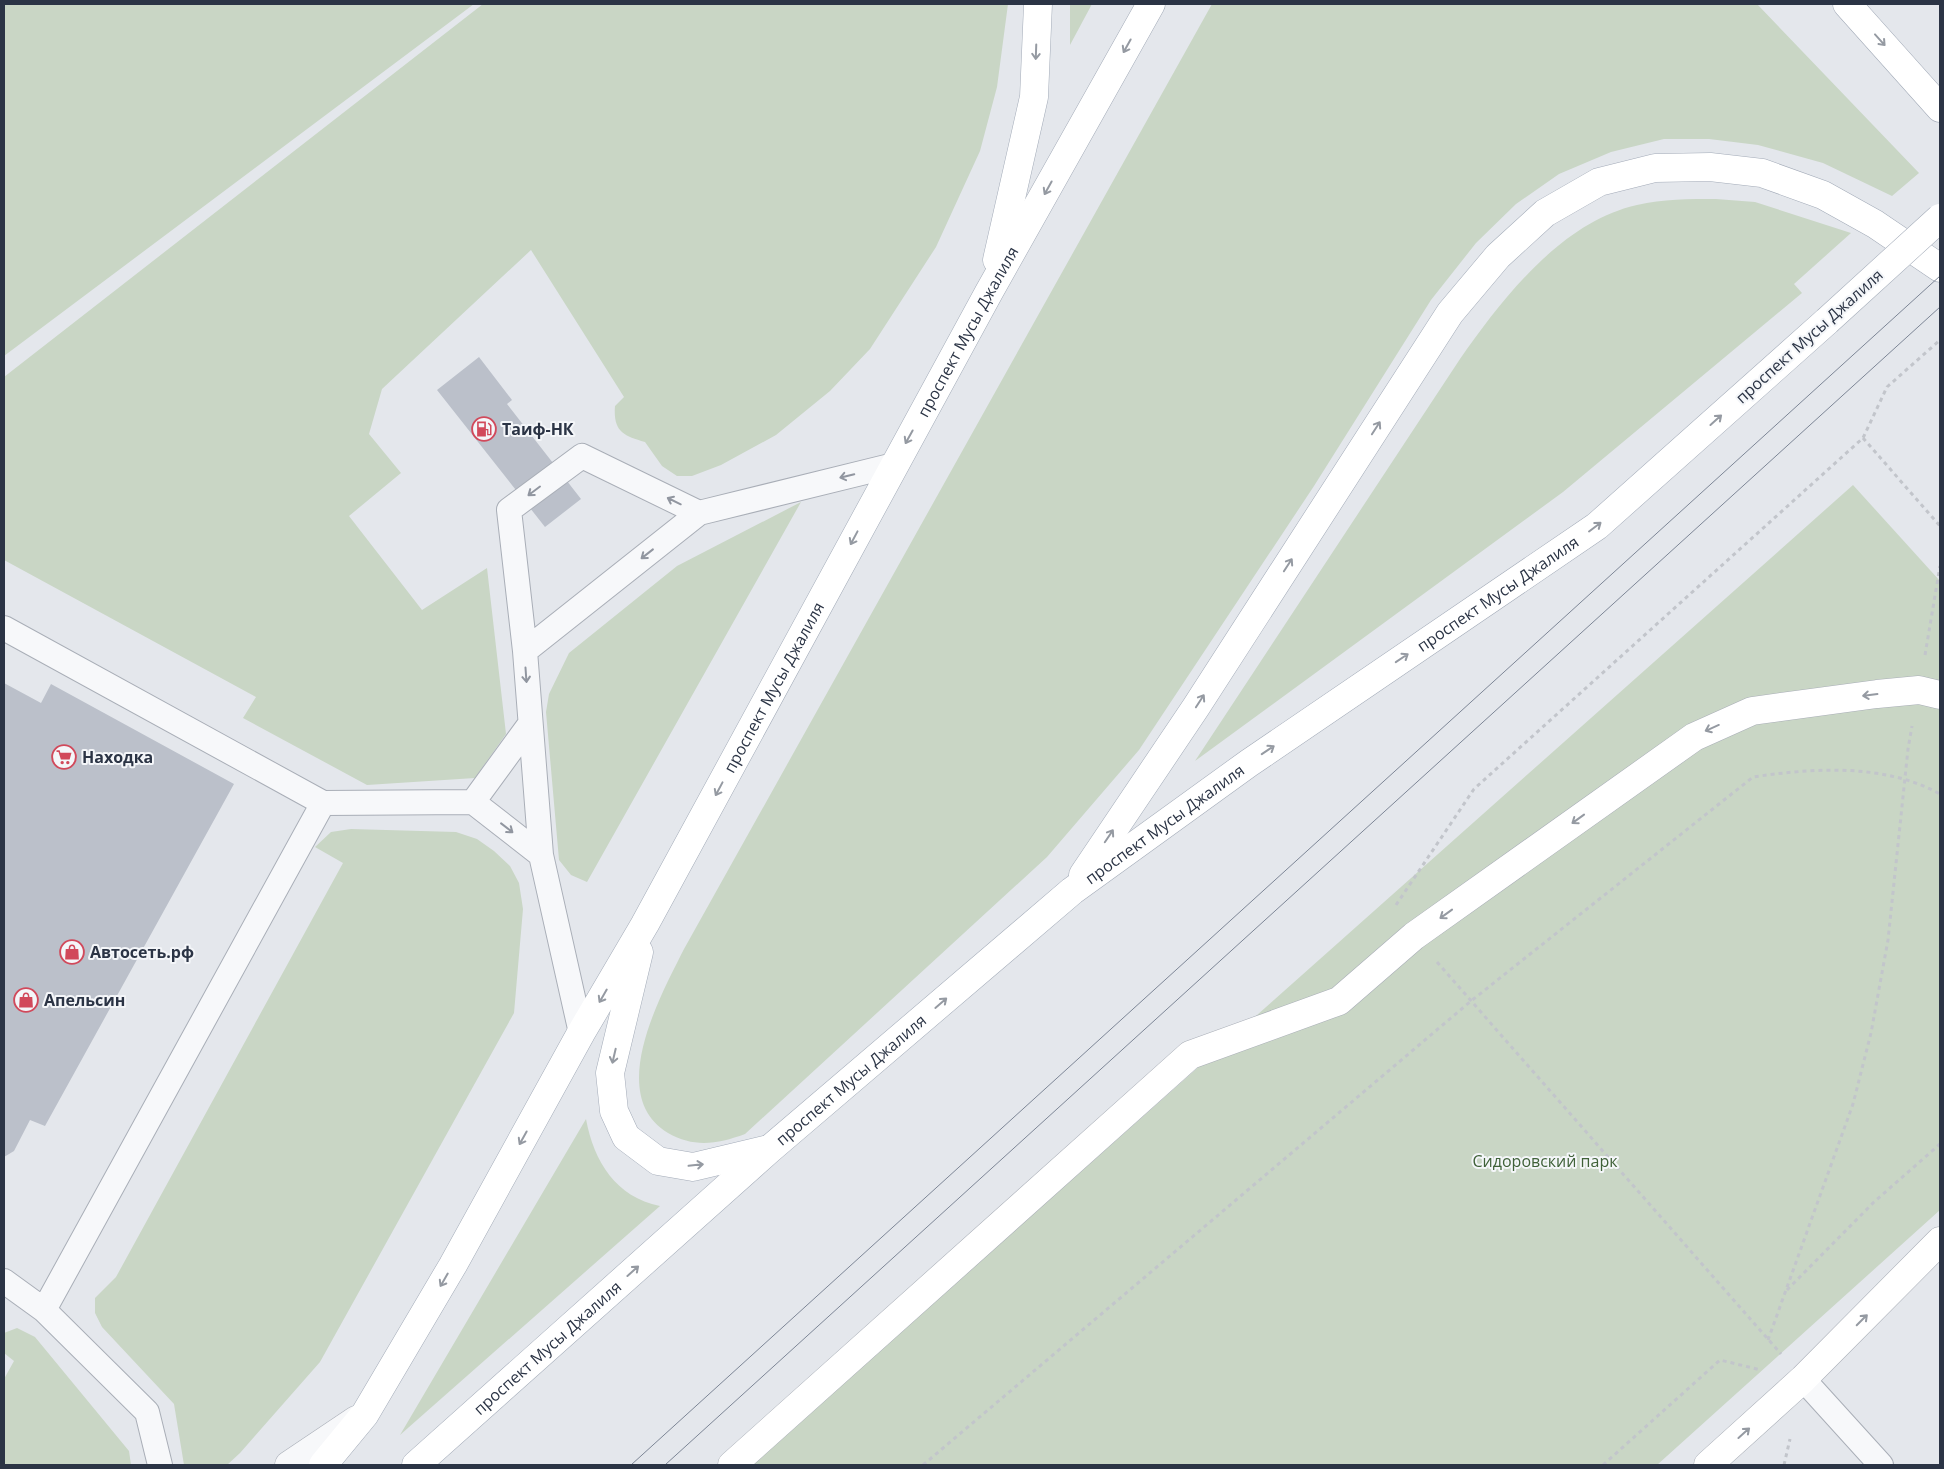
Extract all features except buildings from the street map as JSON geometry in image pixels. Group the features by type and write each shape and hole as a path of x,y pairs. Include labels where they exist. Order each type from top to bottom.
{"main road":[{"path":"989,292 1034,97 1038,4"},
{"name":"проспект Мусы Джалиля","path":"323,1465 365,1414 453,1265 581,1034 645,924 989,292 1151,4"},
{"path":"1847,4 1940,108"},
{"path":"1072,891 1202,699 1450,313 1498,256 1545,213 1599,182 1655,168 1710,167 1762,173 1823,195 1875,224 1940,268"},
{"name":"проспект Мусы Джалиля","path":"416,1465 771,1148 1072,891 1248,763 1597,526 1940,218"},
{"path":"732,1465 1190,1055 1339,1001 1414,936 1694,737 1752,711 1929,692"},
{"path":"645,924 610,1073 614,1111 626,1137 658,1161 693,1167 771,1148"},
{"path":"1708,1465 1803,1379 1940,1241"}],"street":[{"path":"289,1465 365,1414"}],"lane":[{"path":"581,1034 541,855 525,651 509,510 582,456 699,513"},
{"path":"525,651 699,513 894,465"},
{"path":"4,628 324,803 474,802 541,855"},
{"path":"474,802 530,724"},
{"path":"44,1310 324,803"},
{"path":"5,1285 44,1310 147,1412 160,1465"},
{"path":"1803,1379 1880,1465"}],"path":[{"path":"1803,1379 1391,912 1474,789 1863,438 1887,387 1940,340"},
{"path":"1863,438 1940,526"},
{"path":"1768,1340 1853,1104 1871,1033 1888,940 1904,780 1929,692 1940,566"},
{"path":"923,1465 1471,1001 1753,777 1801,770 1851,770 1904,780 1940,794"},
{"path":"1785,1292 1874,1202 1940,1144"},
{"path":"1604,1465 1720,1360 1803,1379"}],"green space":[{"path":"4,4 474,4 4,356"},
{"path":"483,4 1008,4 997,87 980,151 936,247 870,349 830,391 776,435 721,465 692,476 677,476 662,466 645,442 625,435 618,427 615,406 624,397 531,250 382,389 369,434 401,473 349,516 422,610 487,568 506,734 475,778 367,785 243,718 256,697 4,560 4,377"},
{"path":"1070,4 1092,4 1070,45"},
{"path":"1212,4 1757,4 1919,173 1892,196 1823,163 1758,145 1709,139 1664,139 1611,152 1559,174 1516,204 1476,243 1431,300 1314,486 1139,750 1047,857 745,1134 706,1143 697,1143 678,1138 668,1133 650,1116 641,1095 639,1070 644,1044 652,1017 663,992 684,949"},
{"path":"1686,199 1755,202 1851,233 1794,284 1802,293 1563,492 1195,761 1460,359 1514,288 1559,245 1583,228 1609,214 1637,205 1657,202"},
{"name":"Сидоровский парк","path":"1853,485 1940,581 1940,1210 1657,1465 751,1465"},
{"path":"801,502 587,882 571,875 559,860 546,712 549,694 569,653 677,566"},
{"path":"351,829 456,832 477,839 510,866 519,883 523,909 514,1013 320,1362 240,1453 227,1465 184,1465 174,1404 102,1327 95,1313 95,1298 116,1277 343,863 315,847 331,832"},
{"path":"586,1119 601,1163 619,1186 631,1195 660,1206 400,1435"},
{"path":"17,1328 35,1337 129,1451 131,1465 4,1465 4,1379 14,1361 4,1353 4,1333"}],"tram line":[{"path":"631,1465 1940,276"},
{"path":"665,1465 1940,307"}],"place":[{"name":"Таиф-НК","path":"484,429"},
{"name":"Находка","path":"64,757"},
{"name":"Автосеть.рф","path":"72,952"},
{"name":"Апельсин","path":"26,1000"}]}
